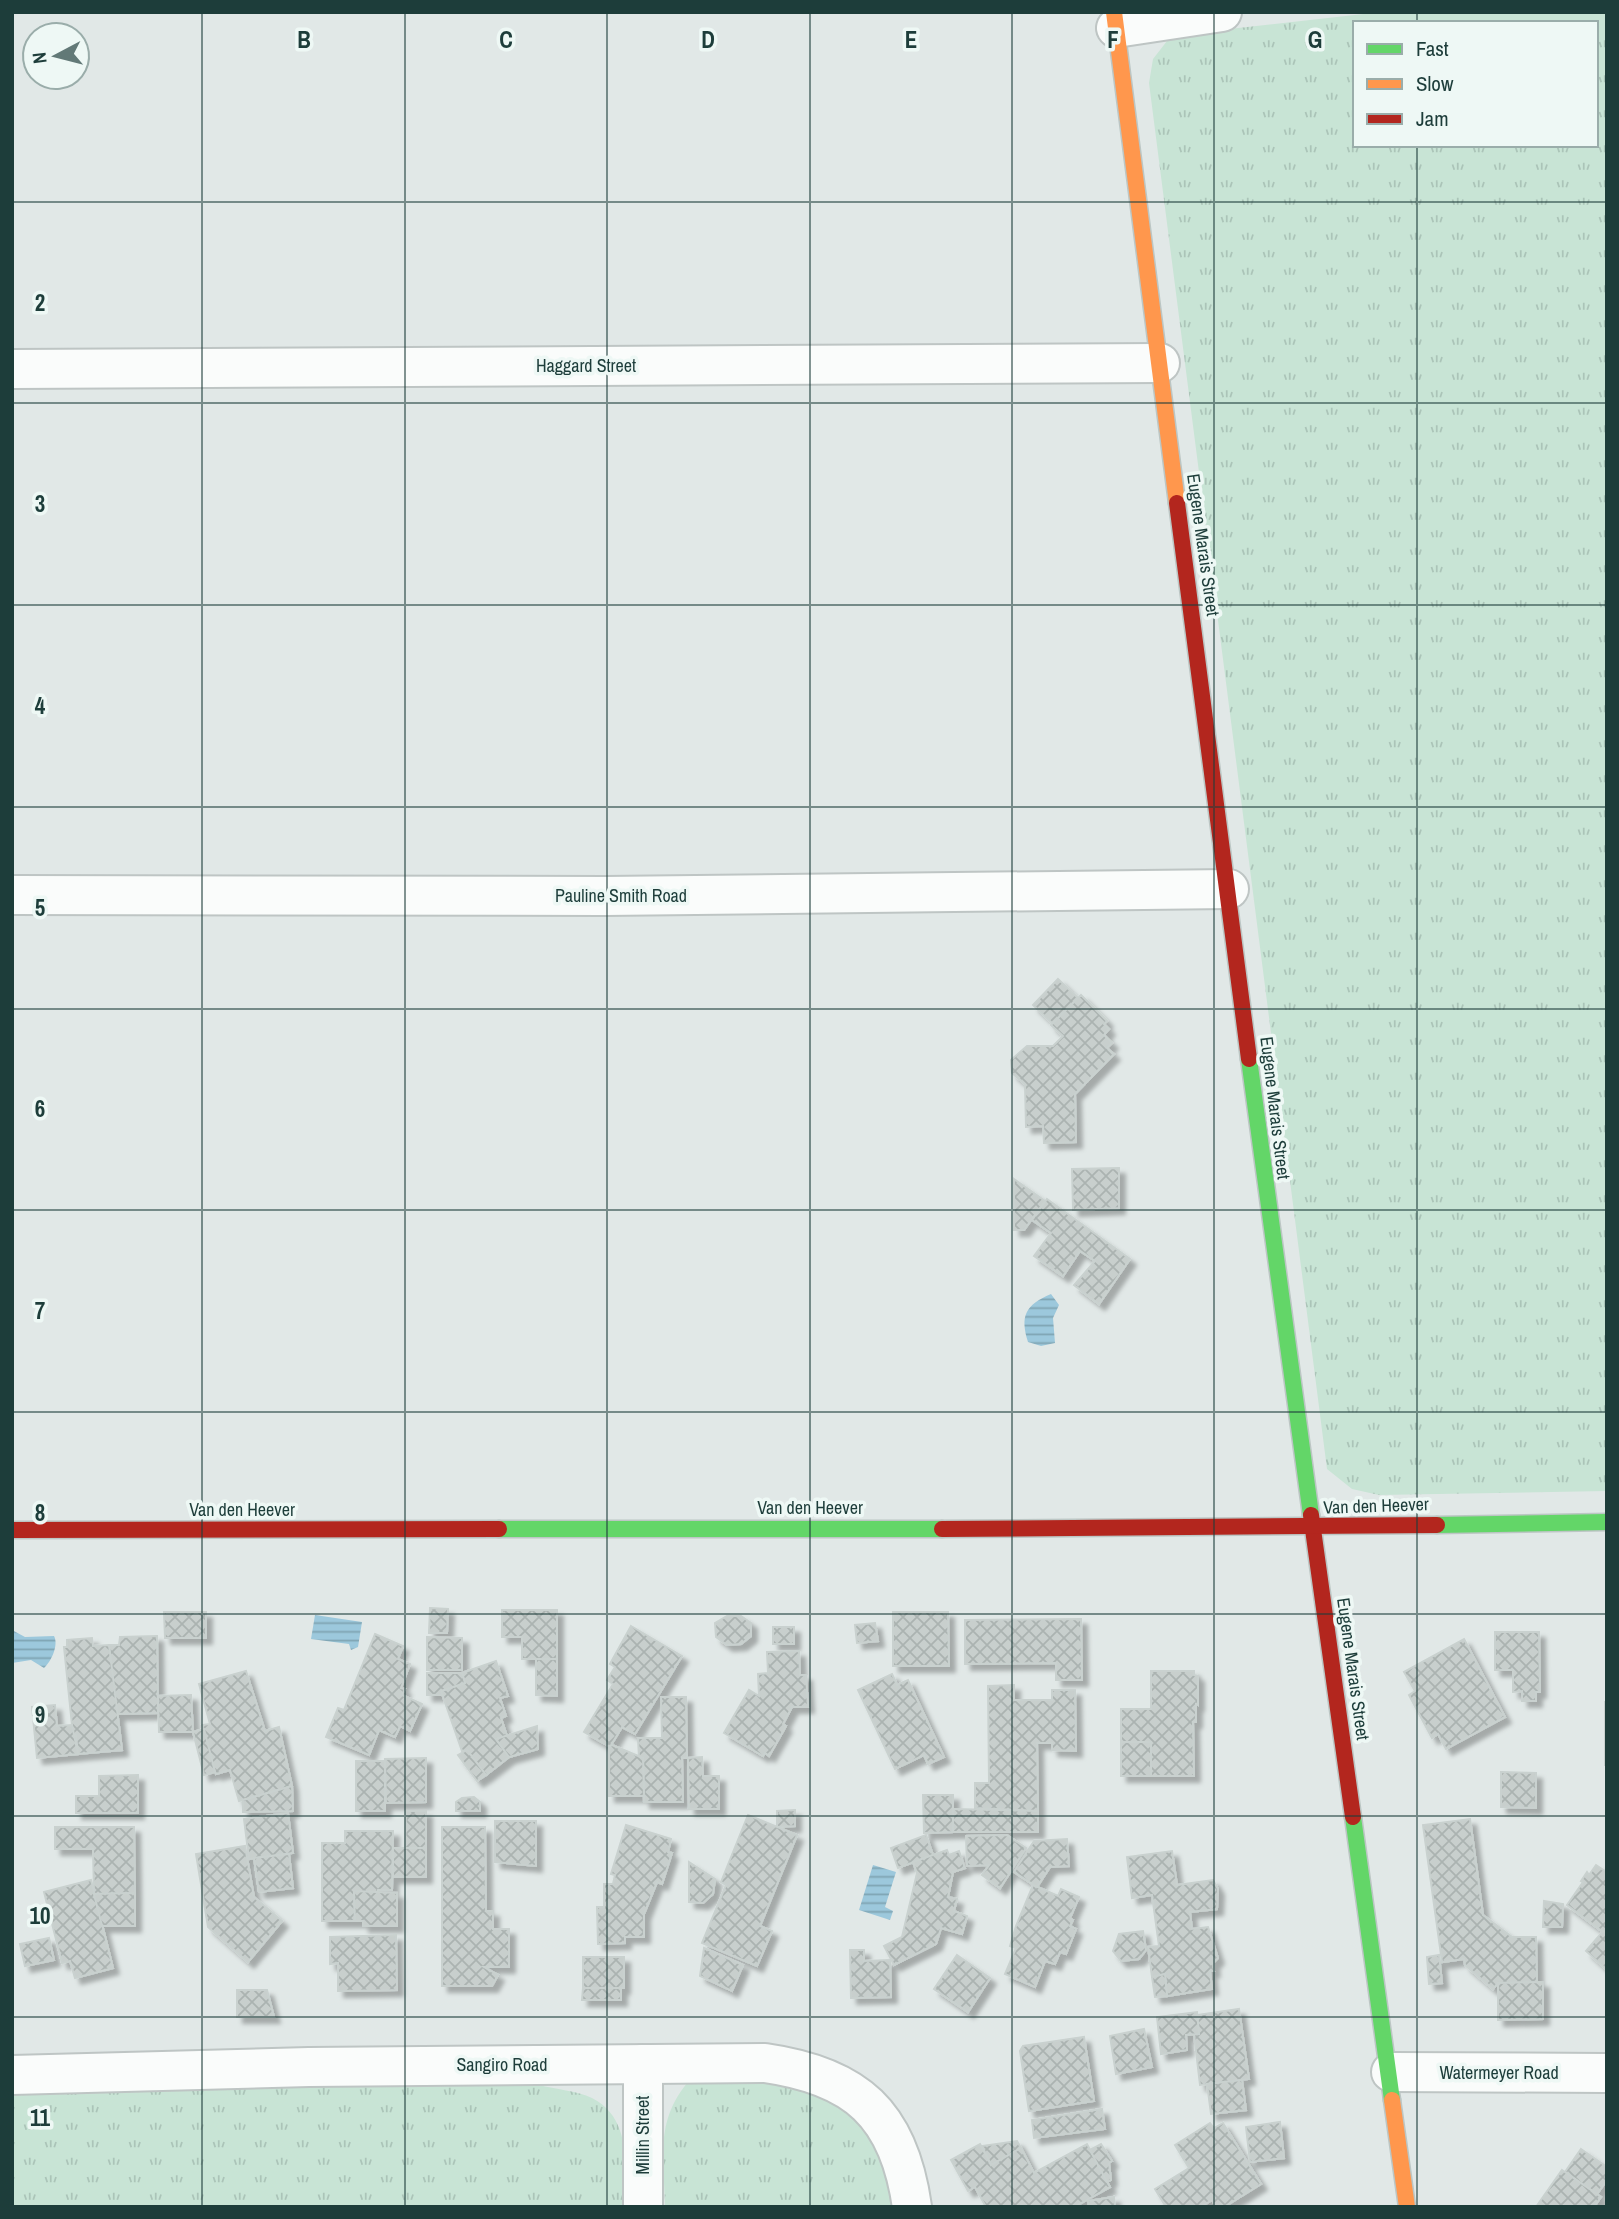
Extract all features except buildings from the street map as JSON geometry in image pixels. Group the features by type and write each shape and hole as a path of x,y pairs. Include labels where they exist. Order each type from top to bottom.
{"street":[{"path":"1115,20 1222,12"},
{"name":"Eugene Marais Street","path":"1115,20 1269,1214 1391,2072 1407,2207"},
{"name":"Haggard Street","path":"12,369 1160,363"},
{"name":"Pauline Smith Road","path":"12,895 592,896 1229,889"},
{"name":"Van den Heever","path":"12,1530 1314,1528 1607,1522"},
{"name":"Sangiro Road","path":"12,2074 310,2067 765,2063 804,2068 856,2093 892,2137 903,2160 912,2207"},
{"name":"Millin Street","path":"643,2064 643,2207"},
{"name":"Watermeyer Road","path":"1391,2072 1607,2073"}],"green space":[{"path":"1381,12 1607,12 1607,1491 1379,1495 1352,1489 1327,1469 1149,83 1153,59 1167,41 1220,30"},
{"path":"731,2080 818,2094 855,2114 870,2130 882,2150 900,2207 665,2207 664,2142 670,2112 677,2098 687,2083"},
{"path":"539,2085 592,2098 605,2107 614,2119 624,2146 625,2207 12,2207 12,2089"}],"water":[{"path":"1051,1294 1059,1305 1053,1318 1055,1343 1041,1346 1028,1342 1025,1325 1027,1312 1035,1302"},
{"path":"315,1615 362,1622 358,1647 351,1650 349,1644 311,1639"},
{"path":"12,1630 25,1637 54,1636 54,1653 44,1668 31,1660 12,1663"},
{"path":"873,1865 896,1872 885,1907 893,1911 890,1920 859,1910"}],"traffic: fast":[{"path":"1249,1059 1311,1515"},
{"path":"1437,1525 1607,1522"},
{"path":"499,1529 942,1529"},
{"path":"1353,1817 1392,2100"}],"traffic: slow":[{"path":"1114,12 1177,503"},
{"path":"1392,2100 1407,2207"}],"traffic: jam":[{"path":"1177,503 1249,1059"},
{"path":"1311,1515 1353,1817"},
{"path":"942,1529 1437,1525"},
{"path":"12,1530 499,1529"}]}
